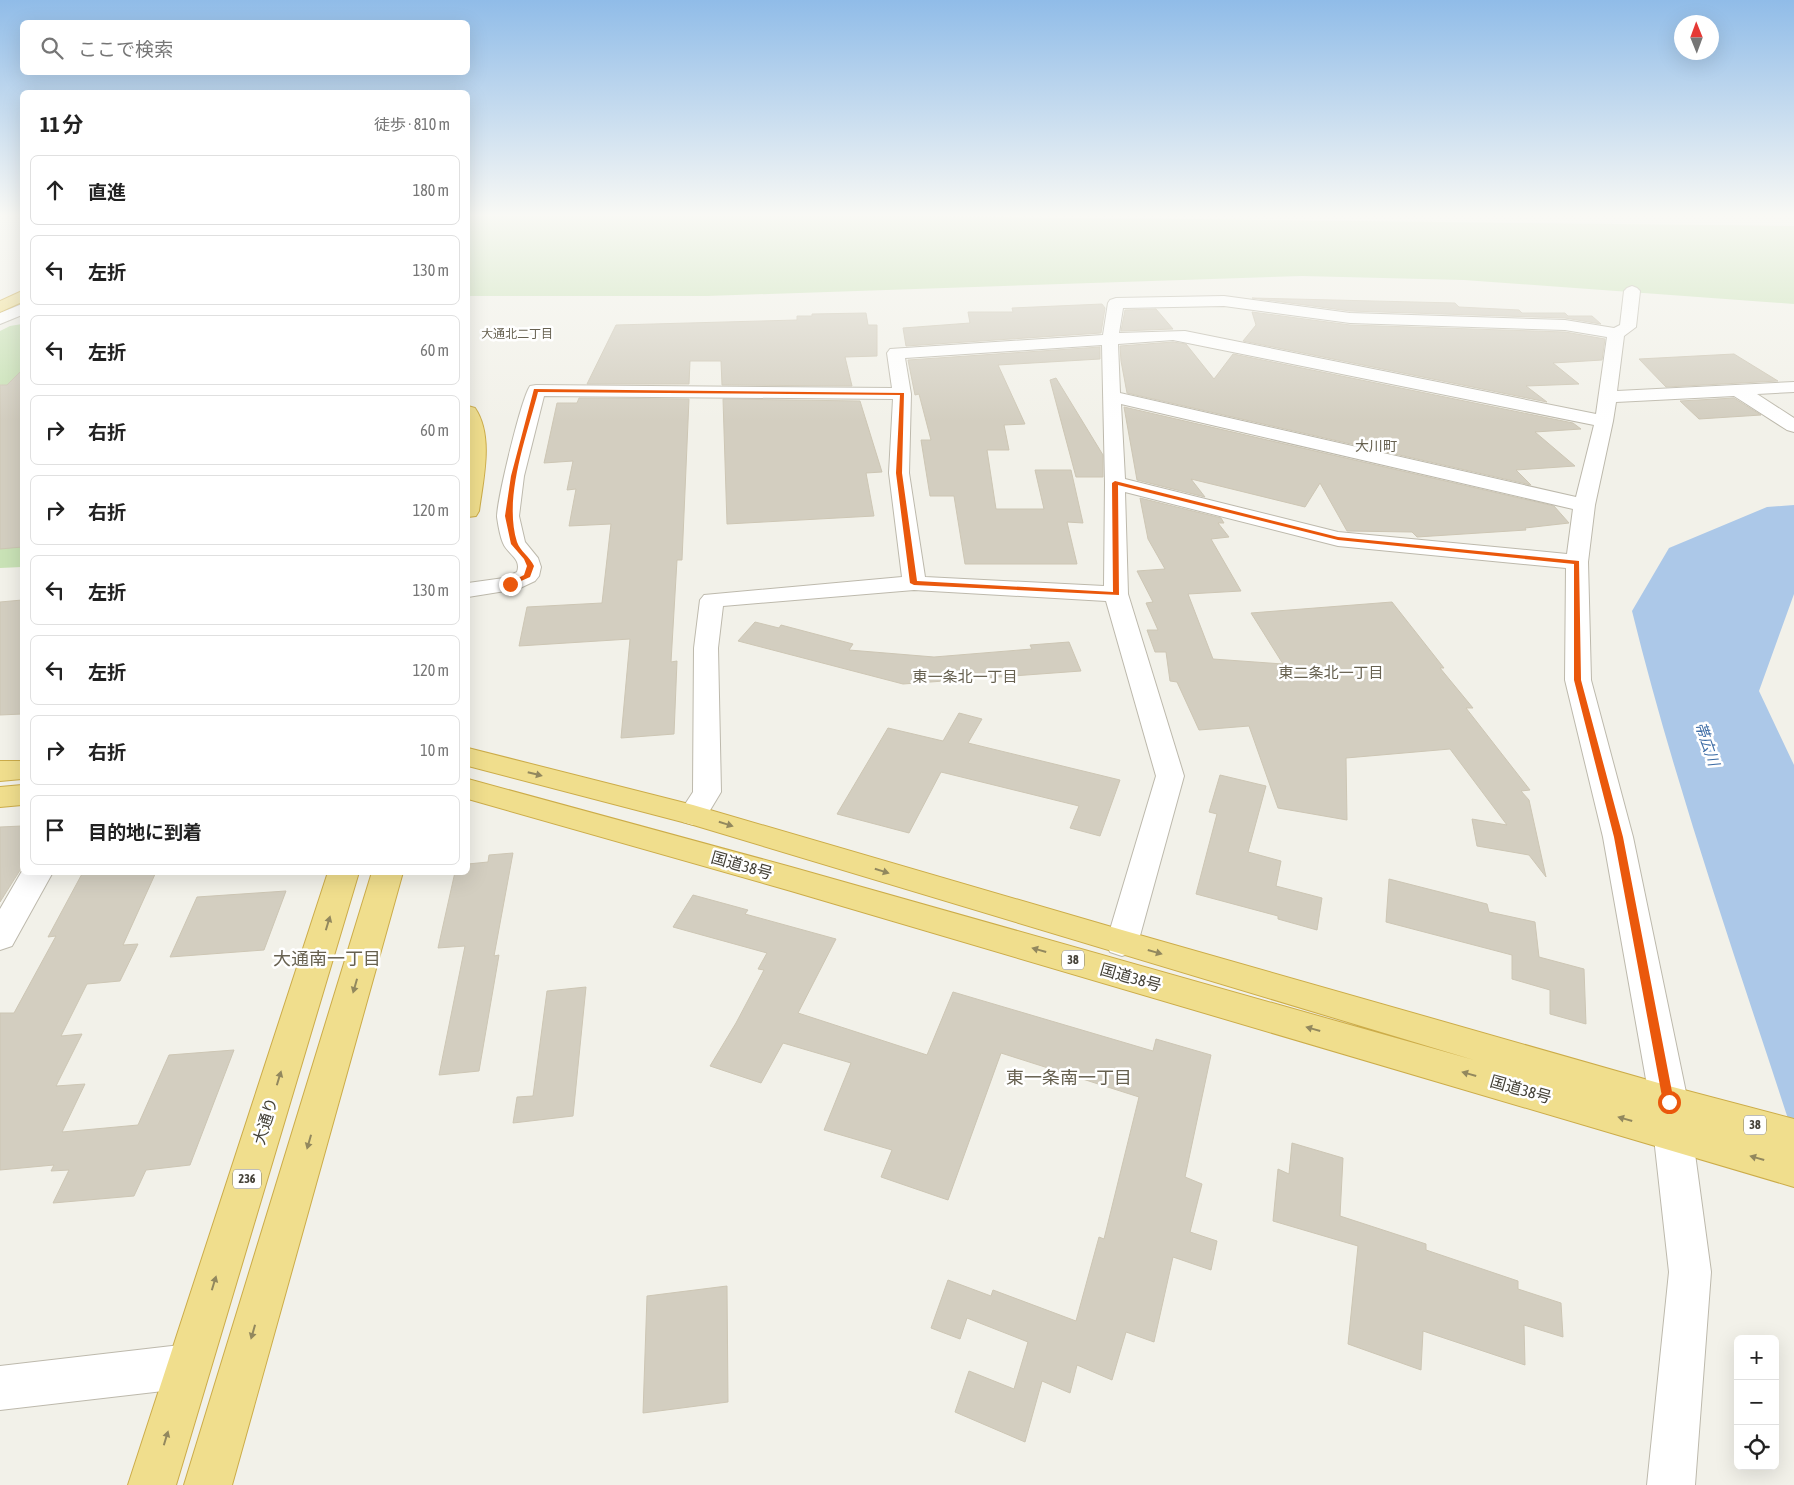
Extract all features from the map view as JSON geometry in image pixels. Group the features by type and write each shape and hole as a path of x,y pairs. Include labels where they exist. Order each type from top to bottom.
{"highway":[{"path":"0,308 20,302"},
{"path":"470,417 473,424 475,442 470,491"},
{"name":"国道38号","path":"470,758 693,815 1122,943 1670,1117"},
{"path":"0,772 20,770"},
{"name":"国道38号","path":"470,790 1670,1117 1718,1131 1794,1168"},
{"path":"0,797 20,795"},
{"name":"大通り","path":"152,1485 343,875"},
{"path":"208,1485 387,875"},
{"name":"国道38号","path":"1718,1131 1794,1136"}],"street":[{"path":"1122,943 1170,776 1116,594 1115,483 1110,340 1116,303 1224,301 1350,318 1565,325 1616,334 1628,327 1632,291"},
{"path":"0,319 20,303"},
{"path":"1616,334 1606,409 1584,505 1577,562 1578,680 1618,837 1670,1117 1690,1272 1671,1485"},
{"path":"914,583 899,473 902,394 896,353 1173,335 1186,336 1606,409 1738,390 1794,387"},
{"path":"470,590 510,584 527,576 530,566 527,558 514,544 508,516 514,476 536,390 902,394"},
{"path":"1738,390 1794,426"},
{"path":"1111,396 1584,505"},
{"path":"1115,483 1338,538 1577,562"},
{"path":"693,815 706,792 706,648 712,600 914,583 1116,594"},
{"path":"0,937 36,875"},
{"path":"0,1388 189,1366"}],"green space":[{"path":"470,283 1085,283 707,296 470,296"},
{"path":"1509,283 1794,283 1794,304"},
{"path":"20,324 20,567 0,568 0,331 10,326"}],"water":[{"name":"帯広川","path":"1794,505 1794,594 1759,691 1794,765 1794,1137 1688,810 1649,678 1632,611 1669,548 1767,507"}],"building":[{"path":"1252,298 1455,303 1459,307 1519,310 1522,313 1565,313 1568,316 1592,316 1601,324 1565,318 1350,311"},
{"path":"1102,304 1105,308 1101,333 906,346 903,328 970,323 968,312 1013,312 1012,308"},
{"path":"1156,309 1173,329 1121,331 1125,310"},
{"path":"1252,312 1350,325 1565,332 1605,339 1602,360 1553,363 1579,384 1526,386 1547,402 1243,341 1256,325"},
{"path":"866,313 868,325 877,325 877,356 845,357 852,386 722,385 721,361 690,361 689,384 587,384 616,325 797,320 797,316 812,316 812,314"},
{"path":"1173,342 1186,344 1214,379 1233,354 1573,423 1581,429 1535,432 1575,466 1516,470 1531,485 1127,393 1120,346"},
{"path":"1100,347 1100,359 998,365 1025,424 1004,425 1009,450 987,450 996,509 1044,509 1035,470 1071,470 1083,523 1067,522 1077,564 965,564 954,496 930,496 921,440 931,440 919,394 915,395 908,360"},
{"path":"1734,354 1778,381 1666,387 1639,359"},
{"path":"20,372 20,547 0,549 0,385 7,385"},
{"path":"1056,378 1103,455 1103,477 1076,477 1050,380"},
{"path":"579,398 689,399 682,560 677,560 671,662 677,661 674,734 621,738 630,639 519,646 527,607 602,603 611,524 569,526 576,489 567,490 573,461 544,463 557,403 577,403"},
{"path":"1734,398 1761,415 1699,419 1680,401"},
{"path":"723,399 860,401 882,472 866,473 874,516 727,524"},
{"path":"1124,407 1554,506 1569,523 1525,528 1526,530 1417,537 1412,532 1347,531 1320,483 1305,507 1191,479 1205,497 1137,480"},
{"path":"1140,498 1221,518 1224,523 1218,523 1229,537 1211,539 1241,591 1188,594 1213,659 1283,664 1251,613 1392,602 1444,668 1440,668 1473,708 1466,708 1530,790 1521,791 1529,800 1546,877 1529,855 1477,846 1472,819 1507,825 1450,749 1346,758 1347,820 1278,808 1249,726 1199,730 1177,682 1170,681 1166,652 1155,652 1147,630 1158,630 1146,603 1153,602 1137,571 1165,569 1148,539"},
{"path":"20,600 20,714 0,715 0,602"},
{"path":"755,622 779,628 781,625 853,644 849,650 934,657 1032,649 1030,645 1069,642 1081,671 903,684 738,641"},
{"path":"959,713 982,719 968,743 1120,780 1100,836 1070,828 1079,806 941,772 909,833 837,814 888,728 943,741"},
{"path":"1220,775 1266,786 1248,852 1281,861 1276,886 1322,898 1317,930 1278,919 1278,916 1196,894 1217,814 1209,812"},
{"path":"20,826 20,870 0,902 0,827"},
{"path":"513,853 494,956 499,955 479,1071 439,1075 465,946 438,948 454,875 470,875 470,864 488,862 489,855"},
{"path":"81,875 155,875 123,945 138,944 120,981 87,984 61,1036 82,1034 56,1086 85,1084 62,1132 138,1125 169,1055 234,1050 190,1165 146,1170 134,1196 53,1203 69,1170 51,1171 54,1165 0,1170 0,1013 14,1013 56,936 48,937"},
{"path":"1389,879 1487,904 1489,912 1535,922 1539,957 1584,969 1586,1024 1550,1014 1550,990 1512,979 1512,955 1386,922"},
{"path":"286,891 264,950 170,957 197,897"},
{"path":"693,895 748,910 745,914 836,939 798,1013 927,1055 953,992 1153,1051 1156,1039 1211,1055 1185,1177 1202,1184 1190,1232 1217,1241 1211,1270 1173,1257 1154,1342 1126,1332 1112,1380 1077,1365 1070,1393 1042,1381 1025,1442 955,1412 969,1371 1014,1389 1028,1342 967,1318 960,1339 931,1328 948,1280 991,1296 993,1290 1076,1321 1099,1237 1104,1239 1139,1097 1001,1053 948,1200 881,1177 892,1150 824,1130 851,1063 783,1043 761,1083 710,1066 736,1023 764,970 758,969 767,953 673,927"},
{"path":"586,987 573,1116 513,1123 517,1097 533,1096 547,991"},
{"path":"1292,1143 1343,1158 1340,1216 1426,1244 1426,1250 1518,1281 1518,1289 1561,1303 1563,1337 1524,1325 1525,1365 1423,1331 1421,1370 1348,1344 1358,1246 1273,1221 1278,1169 1289,1174"},
{"path":"727,1286 728,1402 643,1413 647,1296"}],"district":[{"name":"大通北二丁目","path":"517,334"},
{"name":"大川町","path":"1376,446"},
{"name":"東二条北一丁目","path":"1331,673"},
{"name":"東一条北一丁目","path":"965,677"},
{"name":"大通南一丁目","path":"327,959"},
{"name":"東一条南一丁目","path":"1069,1078"}],"route":[{"path":"510,584 527,576 530,566 527,558 514,544 508,516 514,476 536,390 902,394 899,473 906,540 914,583 1116,594 1115,483 1338,538 1577,562 1578,680 1618,837 1669,1102"}]}
